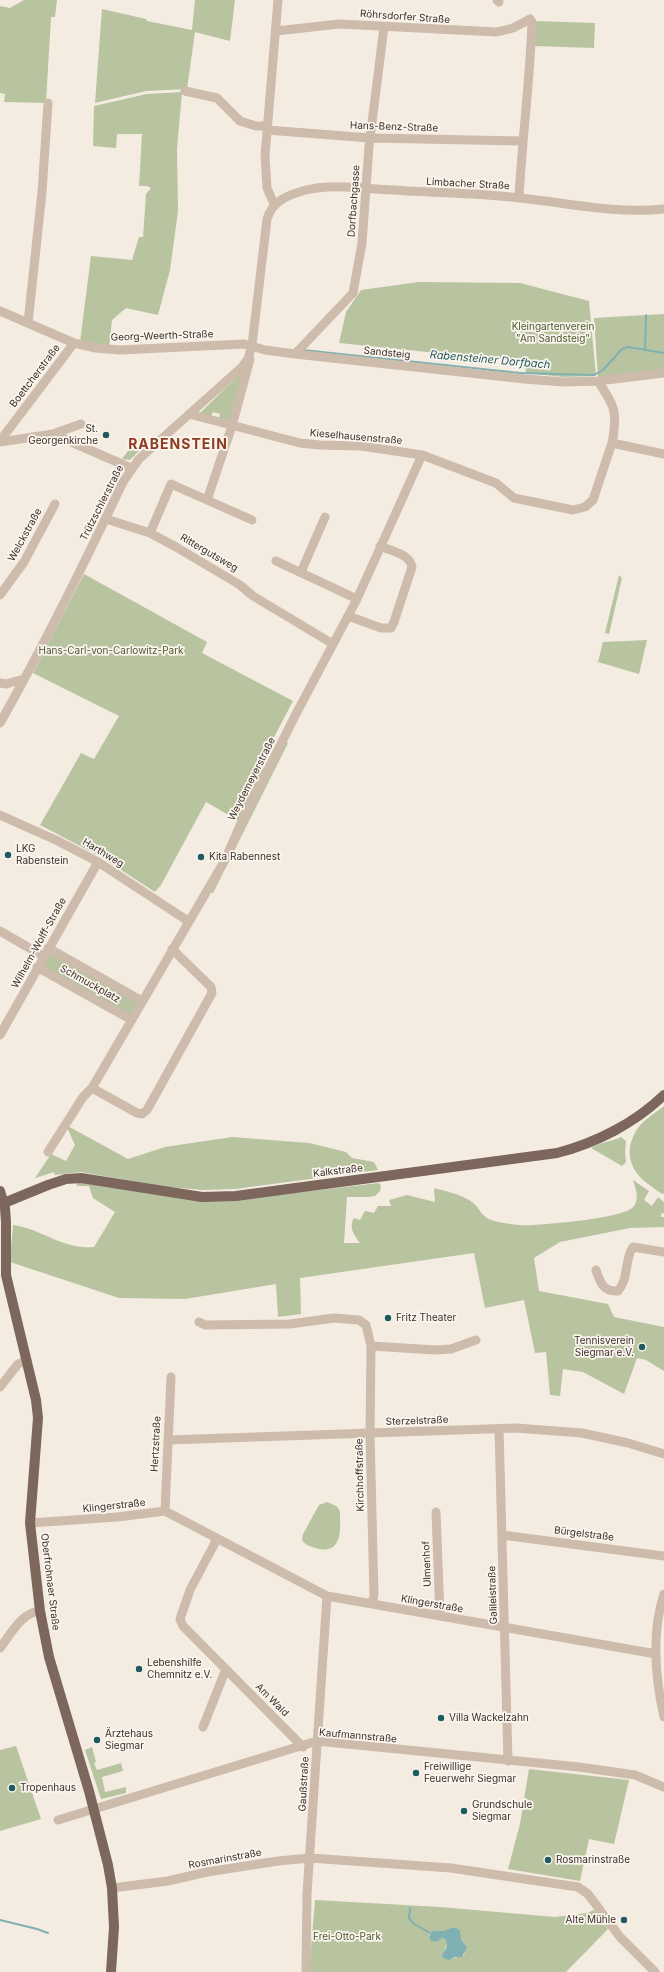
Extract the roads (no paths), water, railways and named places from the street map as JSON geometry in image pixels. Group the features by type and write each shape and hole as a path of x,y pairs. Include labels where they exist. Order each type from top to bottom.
{"main road":[{"name":"Kalkstraße","path":"4,1203 48,1185 76,1178 90,1178 202,1197 236,1196 509,1160 573,1149 591,1142 627,1123 664,1095"},
{"name":"Oberfrohnaer Straße","path":"0,1191 4,1203 6,1234 3,1276 27,1360 36,1400 38,1418 30,1523 40,1611 49,1657 94,1809 112,1888 114,1927 111,1972"}],"street":[{"path":"274,204 267,188 265,156 266,128 278,0"},
{"name":"Röhrsdorfer Straße","path":"276,31 339,24 497,32 513,28 530,19 532,22 531,48 522,141"},
{"name":"Dorfbachgasse","path":"295,354 353,293 362,243 370,138 384,26"},
{"name":"Hans-Benz-Straße","path":"185,91 216,98 240,120 266,128 370,138 522,141"},
{"path":"28,323 42,192 48,103"},
{"path":"519,198 522,141"},
{"name":"Limbacher Straße","path":"274,204 291,195 311,189 339,187 519,198 616,210 664,209"},
{"name":"Trützschlerstraße","path":"0,723 79,575 131,468 242,367 248,359 252,346 268,219 270,210 274,204"},
{"name":"Georg-Weerth-Straße","path":"0,311 74,343 96,348 120,350 244,344 252,346"},
{"name":"Boettcherstraße","path":"0,442 74,343"},
{"path":"207,500 232,426 249,364 252,346"},
{"name":"Sandsteig","path":"252,346 265,350 295,354 525,379 598,381 664,373"},
{"name":"Kieselhausenstraße","path":"189,414 300,443 361,446 422,455 496,483 514,498 573,510 585,507 593,500 612,443 615,413 610,399 598,381"},
{"path":"0,442 53,434 81,424"},
{"path":"53,434 131,468"},
{"path":"612,443 664,454"},
{"name":"Weydemeyerstraße","path":"48,1152 83,1096 92,1088 188,921 207,892 225,860 242,821 357,599 422,455"},
{"path":"150,533 172,484 252,520"},
{"name":"Welckstraße","path":"0,595 24,562 55,504"},
{"path":"301,572 325,517"},
{"name":"Rittergutsweg","path":"106,519 150,533 235,581 253,596 334,644"},
{"path":"348,616 381,628 391,628 394,622 412,567 411,563 403,555 380,546"},
{"path":"276,561 357,599"},
{"path":"0,683 6,684 24,679"},
{"name":"Harthweg","path":"0,815 58,841 98,862 188,921"},
{"name":"Wilhelm-Wolff-Straße","path":"0,1035 4,1020 46,952 98,862"},
{"name":"Schmuckplatz","path":"0,931 46,952 142,1001"},
{"path":"92,1088 137,1113 142,1114 146,1110 212,993 211,987 172,949"},
{"name":"Schmuckplatz","path":"37,967 132,1020"},
{"path":"596,1270 600,1282 604,1288 618,1291 623,1285 628,1255 633,1247 664,1252"},
{"name":"Kirchhoffstraße","path":"199,1322 205,1325 277,1324 347,1318 359,1320 366,1325 371,1346 370,1434 374,1595 372,1604"},
{"path":"371,1346 451,1349 476,1340"},
{"path":"0,1387 18,1364 27,1360"},
{"name":"Hertzstraße","path":"165,1511 171,1377"},
{"name":"Galileistraße","path":"499,1429 508,1761"},
{"name":"Sterzelstraße","path":"168,1440 538,1429 582,1433 628,1443 664,1454"},
{"name":"Klingerstraße","path":"30,1523 117,1517 165,1511 327,1596 505,1629 656,1654"},
{"name":"Ulmenhof","path":"436,1512 440,1616"},
{"name":"Bürgelstraße","path":"502,1535 664,1556"},
{"name":"Am Wald","path":"217,1539 190,1590 180,1616 183,1626 304,1747"},
{"path":"664,1594 657,1626 656,1654 658,1692 664,1717"},
{"name":"Gaußstraße","path":"306,1972 307,1898 327,1596"},
{"path":"0,1648 26,1615 32,1611 40,1611"},
{"path":"203,1727 226,1669"},
{"name":"Kaufmannstraße","path":"58,1820 317,1742 635,1775 664,1787"},
{"name":"Rosmarinstraße","path":"112,1888 168,1881 207,1872 278,1861 310,1858 452,1868 578,1887 588,1894 595,1906 620,1937 655,1972"}],"water":[{"path":"451,1928 456,1928 460,1931 461,1939 467,1947 462,1957 455,1957 449,1960 443,1958 442,1956 447,1946 446,1940 442,1938 436,1942 431,1941 429,1937 432,1931 444,1931"}],"waterway":[{"path":"645,350 646,315"},
{"name":"Rabensteiner Dorfbach","path":"303,350 520,373 594,375 603,370 622,349 628,347 664,353"},
{"path":"410,1908 409,1918 414,1924 430,1933"},
{"path":"0,1920 48,1933"}],"place":[{"name":"St. Georgenkirche","path":"106,435"},
{"name":"LKG Rabenstein","path":"8,855"},
{"name":"Kita Rabennest","path":"201,857"},
{"name":"Fritz Theater","path":"388,1318"},
{"name":"Tennisverein Siegmar e.V.","path":"642,1347"},
{"name":"Lebenshilfe Chemnitz e.V.","path":"139,1669"},
{"name":"Villa Wackelzahn","path":"441,1718"},
{"name":"Ärztehaus Siegmar","path":"97,1740"},
{"name":"Freiwillige Feuerwehr Siegmar","path":"416,1773"},
{"name":"Tropenhaus","path":"12,1788"},
{"name":"Grundschule Siegmar","path":"464,1811"},
{"name":"Rosmarinstraße","path":"548,1860"},
{"name":"Alte Mühle","path":"624,1920"}],"district":[{"name":"RABENSTEIN","path":"178,445"}],"park label":[{"name":"Kleingartenverein \"Am Sandsteig\"","path":"553,332"},
{"name":"Hans-Carl-von-Carlowitz-Park","path":"111,651"},
{"name":"Frei-Otto-Park","path":"347,1937"}]}
